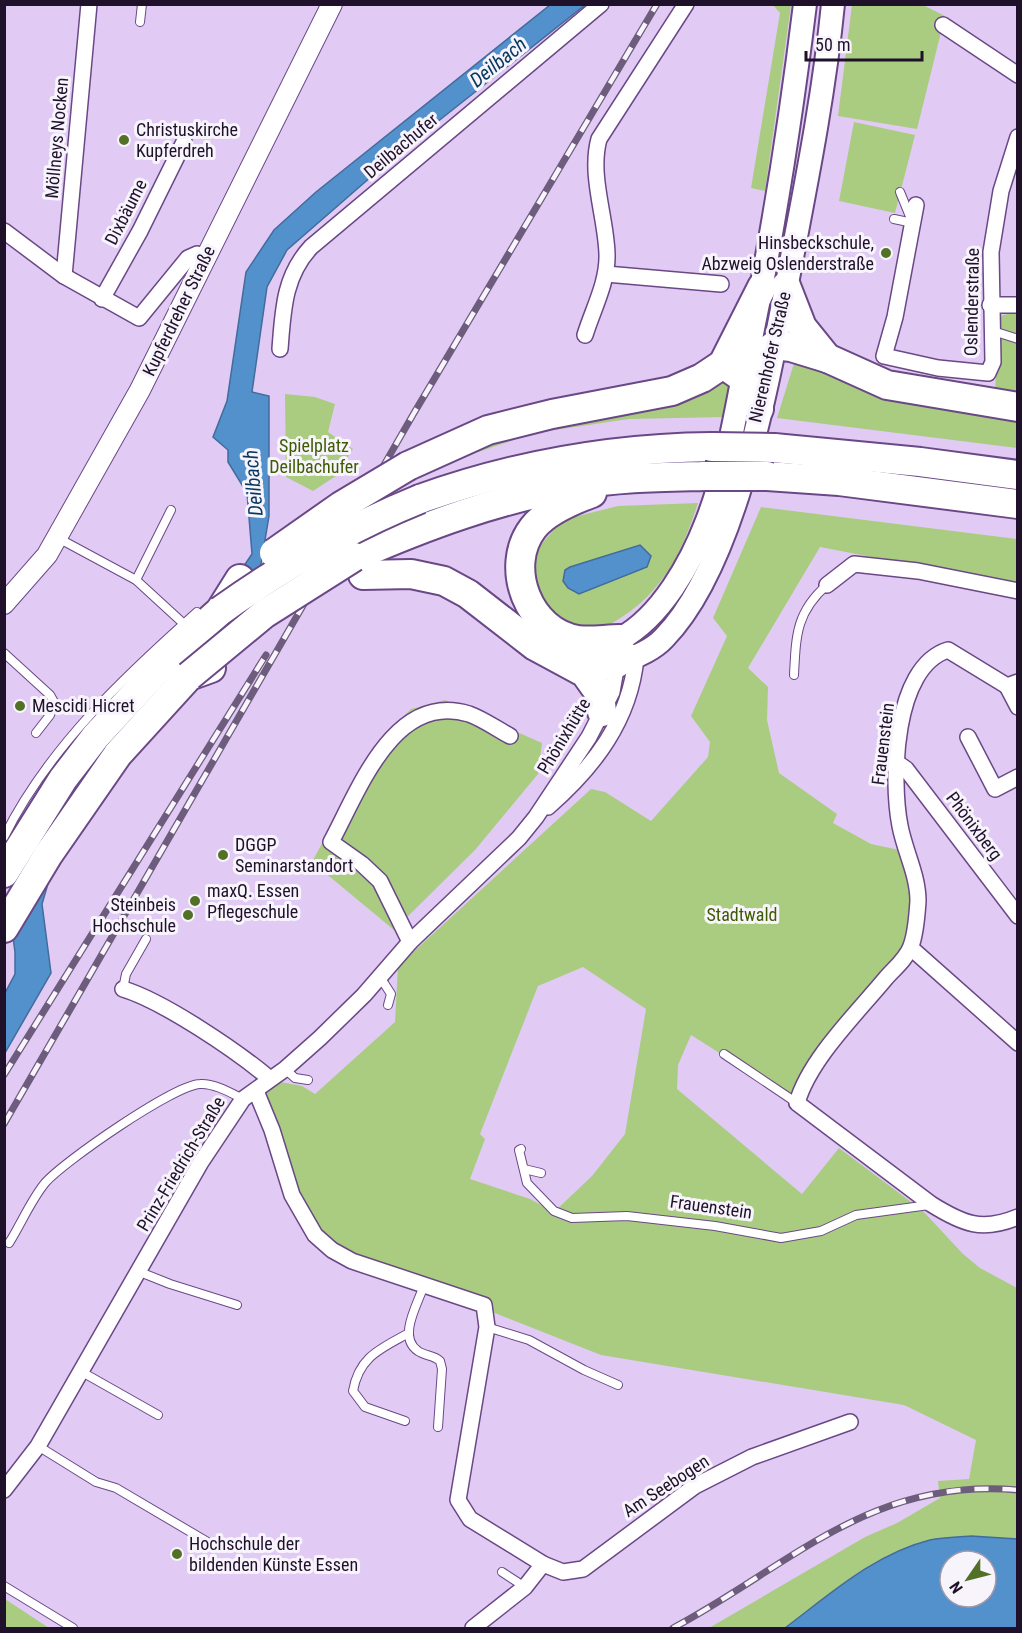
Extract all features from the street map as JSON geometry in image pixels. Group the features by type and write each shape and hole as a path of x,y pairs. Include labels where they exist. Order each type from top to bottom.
{"highway":[{"path":"774,286 827,358"},
{"path":"737,370 774,286"},
{"path":"4,873 63,779 96,736 240,579 341,506 408,466 488,430 552,414 672,391 702,378 737,370 775,345 791,346 827,358 887,385 1017,407"},
{"path":"737,370 759,409"},
{"path":"208,612 304,554 353,528 420,499 507,471 569,459 633,450 712,447 774,448 920,462 1017,475"},
{"path":"4,928 48,855 111,763 151,715 189,676 220,664 299,606 334,586 359,566 417,530 515,498 578,484 636,478 767,476 870,485 1017,504"},
{"path":"624,653 577,640 555,630 538,616 524,596 520,577 523,550 533,528 551,513 579,498 636,478"},
{"path":"359,566 444,581 490,609 535,646 570,663 594,682 600,694 602,712"},
{"path":"570,663 599,666 624,653"}],"main road":[{"name":"Nierenhofer Straße","path":"624,653 664,639 704,579 725,530 744,471 775,345 774,286 804,4"},
{"name":"Nierenhofer Straße","path":"774,286 814,146 833,4"},
{"name":"Nierenhofer Straße","path":"624,653 687,562 706,522 728,458 737,370"}],"street":[{"name":"Möllneys Nocken","path":"64,276 89,4"},
{"name":"Kupferdreher Straße","path":"4,604 33,573 77,511 140,390 332,4"},
{"name":"Deilbachufer","path":"280,349 288,286 298,261 601,4"},
{"path":"585,335 606,274 606,240 595,157 599,139 686,4"},
{"path":"944,25 1017,75"},
{"name":"Oslenderstraße","path":"916,205 895,317 884,356 938,368 988,373 993,362 990,305 991,252 1001,191 1017,137"},
{"name":"Dixbäume","path":"102,299 140,231 184,142"},
{"path":"4,231 64,276 139,318 188,258 197,254 206,256"},
{"path":"606,274 721,284"},
{"path":"990,305 1017,304"},
{"path":"827,585 854,564 918,571 1017,591"},
{"name":"Frauenstein","path":"911,948 918,900 914,874 900,828 896,803 896,762 902,719 911,685 937,654 948,651 1012,684"},
{"name":"Phönixhütte","path":"249,1095 285,1069 380,977 410,942 519,838 536,817 589,737 612,692 624,653"},
{"name":"Phönixhütte","path":"536,817 572,786 607,742 633,686 624,653"},
{"path":"1012,684 1017,707"},
{"path":"410,942 380,881 362,864 332,842 382,748 397,732 422,714 441,710 470,714 510,736"},
{"path":"968,737 994,789 1017,777"},
{"name":"Phönixberg","path":"896,762 906,769 1017,916"},
{"path":"1017,1043 911,948 821,1059 801,1086 796,1103 931,1204 971,1224 1000,1224 1017,1217"},
{"path":"123,989 137,993 212,1030 270,1078"},
{"path":"249,1095 272,1130 292,1195 315,1235 332,1250 352,1261 424,1285"},
{"name":"Prinz-Friedrich-Straße","path":"4,1490 38,1446 140,1272 201,1162 249,1095"},
{"name":"Am Seebogen","path":"424,1285 484,1305 487,1327 458,1500 470,1519 543,1564 563,1572 583,1569 695,1486 752,1457 850,1422"},
{"path":"473,1629 525,1587 543,1564"}],"lane":[{"path":"140,22 142,4"},
{"path":"900,192 913,223"},
{"path":"894,219 913,223"},
{"path":"993,331 1017,339"},
{"path":"136,580 171,510"},
{"path":"57,538 136,580 184,624"},
{"path":"794,675 797,629 812,598 827,585"},
{"path":"4,837 20,804 70,738 133,670 184,624 208,612"},
{"path":"4,653 50,695 54,702 50,715 36,733"},
{"path":"123,989 126,974 146,939"},
{"path":"380,977 391,994 388,1005"},
{"path":"724,1053 796,1103"},
{"path":"285,1069 295,1078 308,1080"},
{"path":"9,1243 45,1184 69,1162 170,1095 200,1084 249,1095"},
{"name":"Frauenstein","path":"520,1150 527,1183 542,1202 554,1211 572,1218 627,1216 715,1226 781,1238 821,1232 856,1215 931,1204"},
{"path":"524,1169 542,1173"},
{"path":"140,1272 237,1305"},
{"path":"424,1285 408,1334 410,1345 420,1353 440,1361 442,1369 438,1427"},
{"path":"487,1327 529,1340 584,1370 618,1385"},
{"path":"405,1421 365,1407 353,1391 359,1373 370,1355 408,1334"},
{"path":"82,1371 158,1415"},
{"path":"38,1446 96,1482 116,1488 211,1544"},
{"path":"502,1572 525,1587"},
{"path":"4,1586 73,1629"}],"green space":[{"path":"773,5 791,5 765,191 751,188 780,13"},
{"path":"852,5 923,5 945,16 917,129 838,116"},
{"path":"854,122 915,135 895,213 839,201"},
{"path":"1017,312 1017,448 777,418 796,357 994,413 999,316"},
{"path":"718,380 731,380 725,417 629,419 534,433 416,473 433,460"},
{"name":"Spielplatz Deilbachufer","path":"285,394 315,397 335,404 328,432 353,449 336,476 313,491 286,477"},
{"path":"698,503 682,546 661,581 632,610 614,622 592,633 564,623 538,599 533,554 562,520 618,506"},
{"name":"Stadtwald","path":"761,507 1017,539 1017,585 820,547 748,668 768,687 767,720 779,773 837,814 833,823 871,844 904,851 912,875 908,948 795,1101 691,1035 678,1065 677,1089 802,1194 839,1148 923,1211 963,1254 980,1268 1017,1288 1017,1539 1011,1538 961,1549 938,1549 938,1554 860,1571 785,1628 709,1628 865,1537 897,1523 940,1498 938,1481 969,1479 976,1440 904,1405 601,1355 472,1304 355,1264 307,1219 257,1091 270,1080 302,1086 315,1094 395,1022 398,966 591,789 605,792 651,821 708,757 710,742 691,716 727,636 713,618","holes":["583,967 646,1009 625,1134 592,1176 554,1212 530,1199 470,1179 485,1139 480,1134 538,986"]},
{"path":"445,700 542,743 538,774 475,850 394,930 312,862 374,746 411,709"},
{"path":"5,1599 49,1628 5,1628"}],"water":[{"name":"Deilbach","path":"550,5 585,5 403,149 287,250 267,287 252,392 269,396 269,516 256,594 199,658 52,870 42,904 51,973 5,1053 5,993 15,974 15,952 8,899 34,847 119,723 185,653 252,554 247,493 228,462 228,450 213,437 227,401 246,272 274,230 316,192"},
{"path":"640,545 651,556 647,567 579,594 568,588 563,581 565,570 570,567"},
{"path":"971,1536 1017,1539 1017,1628 785,1628 835,1589 871,1565 909,1546 945,1538"}],"railway":[{"path":"4,1124 414,413 657,4"},
{"path":"4,1075 266,655"},
{"path":"673,1628 795,1553 875,1511 919,1497 966,1490 1018,1490"}],"place":[{"name":"Christuskirche Kupferdreh","path":"124,140"},
{"name":"Hinsbeckschule, Abzweig Oslenderstraße","path":"886,253"},
{"name":"Mescidi Hicret","path":"20,706"},
{"name":"DGGP Seminarstandort","path":"223,855"},
{"name":"maxQ. Essen Pflegeschule","path":"195,901"},
{"name":"Steinbeis Hochschule","path":"188,915"},
{"name":"Hochschule der bildenden Künste Essen","path":"177,1554"}]}
